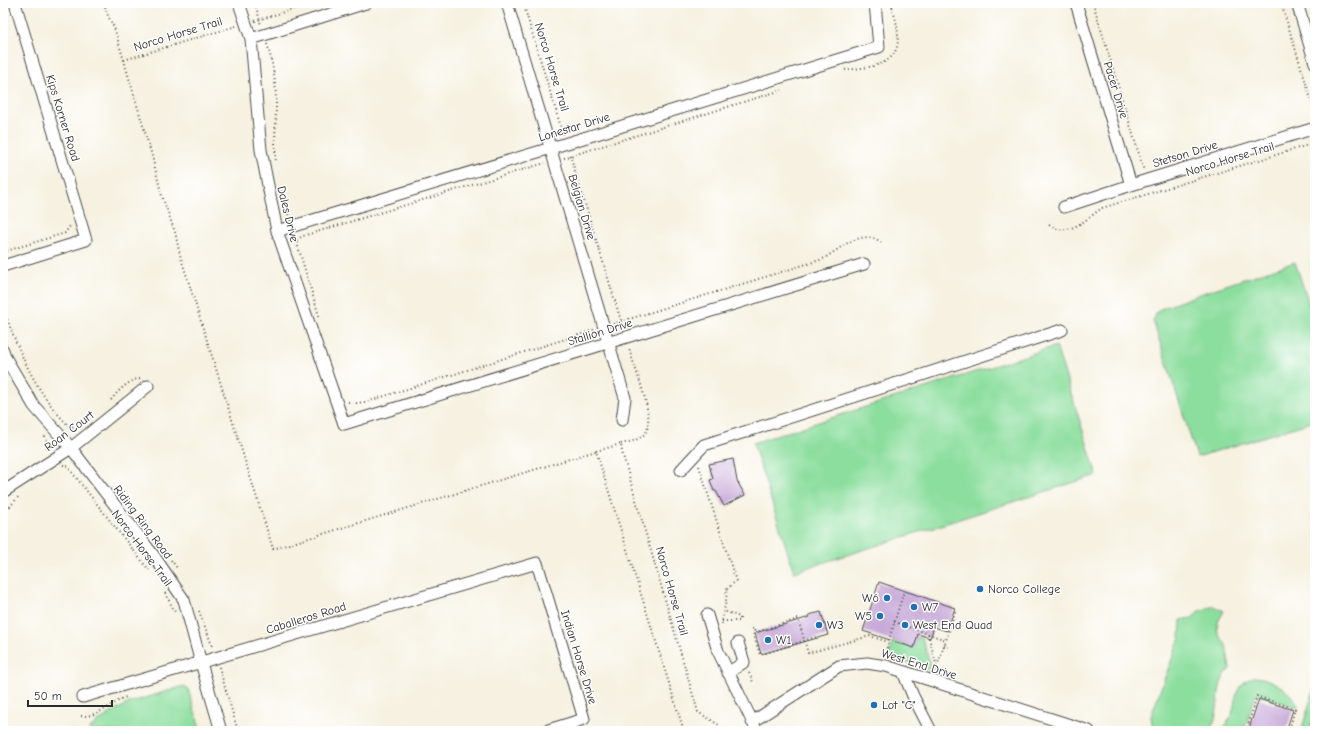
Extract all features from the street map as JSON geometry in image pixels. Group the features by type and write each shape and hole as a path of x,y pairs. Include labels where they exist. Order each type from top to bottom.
{"street":[{"name":"Kips Korner Road","path":"3,266 86,240 15,3"},
{"name":"Dales Drive","path":"240,3 251,39 261,150 277,231 344,424"},
{"path":"251,39 366,3"},
{"name":"Belgian Drive","path":"507,3 625,398 622,420"},
{"name":"Lonestar Drive","path":"277,231 879,47 875,3"},
{"name":"Pacer Drive","path":"1076,3 1131,185"},
{"path":"1297,3 1315,63"},
{"name":"Stetson Drive","path":"1064,207 1315,128"},
{"name":"Stallion Drive","path":"344,424 864,264"},
{"path":"681,470 704,445 1062,330"},
{"name":"Riding Ring Road","path":"3,350 5,357 34,406 71,448 154,556 184,600 201,663 222,731"},
{"name":"Roan Court","path":"3,492 71,448 145,381"},
{"name":"Caballeros Road","path":"83,697 537,563"},
{"name":"Indian Horse Drive","path":"537,563 584,719 545,731"},
{"path":"707,615 718,651 753,728"},
{"path":"728,674 744,662 738,643"},
{"name":"West End Drive","path":"753,728 839,666 867,663 886,666 1089,731"},
{"path":"903,672 913,696 931,731"}],"path":[{"path":"255,3 269,49 276,85 274,147 276,166"},
{"name":"Norco Horse Trail","path":"124,60 313,3"},
{"name":"Norco Horse Trail","path":"523,3 627,337 648,415 648,424 645,433 639,438 632,442 596,451"},
{"path":"1092,3 1150,193"},
{"path":"1281,3 1315,112"},
{"name":"Norco Horse Trail","path":"1049,225 1059,230 1068,230 1077,226 1102,208 1315,142"},
{"path":"280,185 296,240"},
{"path":"3,252 65,233 70,228 71,222"},
{"path":"3,308 19,351 31,377 59,415 70,427 76,426 89,418"},
{"path":"108,405 118,391 129,382 145,381"},
{"name":"Norco Horse Trail","path":"621,444 622,452 698,712 720,725 721,731"},
{"path":"696,454 736,581 726,590 727,599 724,611 722,620 740,621 740,617 724,611"},
{"name":"Norco Horse Trail","path":"62,465 67,466 149,570"},
{"path":"7,510 20,495"},
{"path":"886,652 904,590"},
{"name":"Norco Horse Trail","path":"164,592 177,616"},
{"path":"937,667 956,609"},
{"path":"755,632 798,619 808,653 870,636 888,642"},
{"path":"894,622 946,640"},
{"path":"752,629 753,628 755,632"},
{"path":"755,632 753,633 760,655 816,637"},
{"path":"928,634 939,674"},
{"path":"944,645 949,647"},
{"path":"745,674 750,673 752,682"},
{"path":"81,716 96,714 128,696"},
{"path":"1246,731 1257,696 1296,709 1289,731"}],"green space":[{"path":"1295,262 1315,322 1315,421 1197,457 1153,321 1158,310 1208,291"},
{"path":"1056,346 1097,475 794,572 753,443"},
{"path":"1214,606 1224,611 1218,622 1217,628 1219,635 1226,645 1230,669 1224,675 1221,682 1216,717 1210,729 1203,731 1156,730 1152,724 1151,716 1180,638 1181,620 1192,618 1200,611"},
{"path":"918,637 922,638 933,671 888,656 893,641 913,648"},
{"path":"1253,677 1266,679 1285,690 1295,700 1298,708 1256,694 1244,730 1222,731 1231,716 1239,688 1247,680"},
{"path":"184,686 188,689 201,731 90,731 89,729 106,716 129,703"},
{"path":"1313,693 1315,694 1315,715 1310,731 1301,731"}],"building":[{"path":"733,459 737,481 745,495 724,506 716,491 714,491 710,480 713,479 709,464"},
{"path":"879,582 955,608 947,631 934,627 930,638 918,634 914,648 863,631"},
{"path":"821,612 828,635 761,654 755,633 810,617 809,615"},
{"path":"1259,699 1293,710 1286,731 1248,731"}],"place":[{"name":"Norco College","path":"980,589"},
{"name":"W6","path":"887,598"},
{"name":"W7","path":"914,607"},
{"name":"W5","path":"880,616"},
{"name":"W3","path":"819,625"},
{"name":"West End Quad","path":"905,625"},
{"name":"W1","path":"768,640"},
{"name":"Lot \"C\"","path":"874,705"}]}
